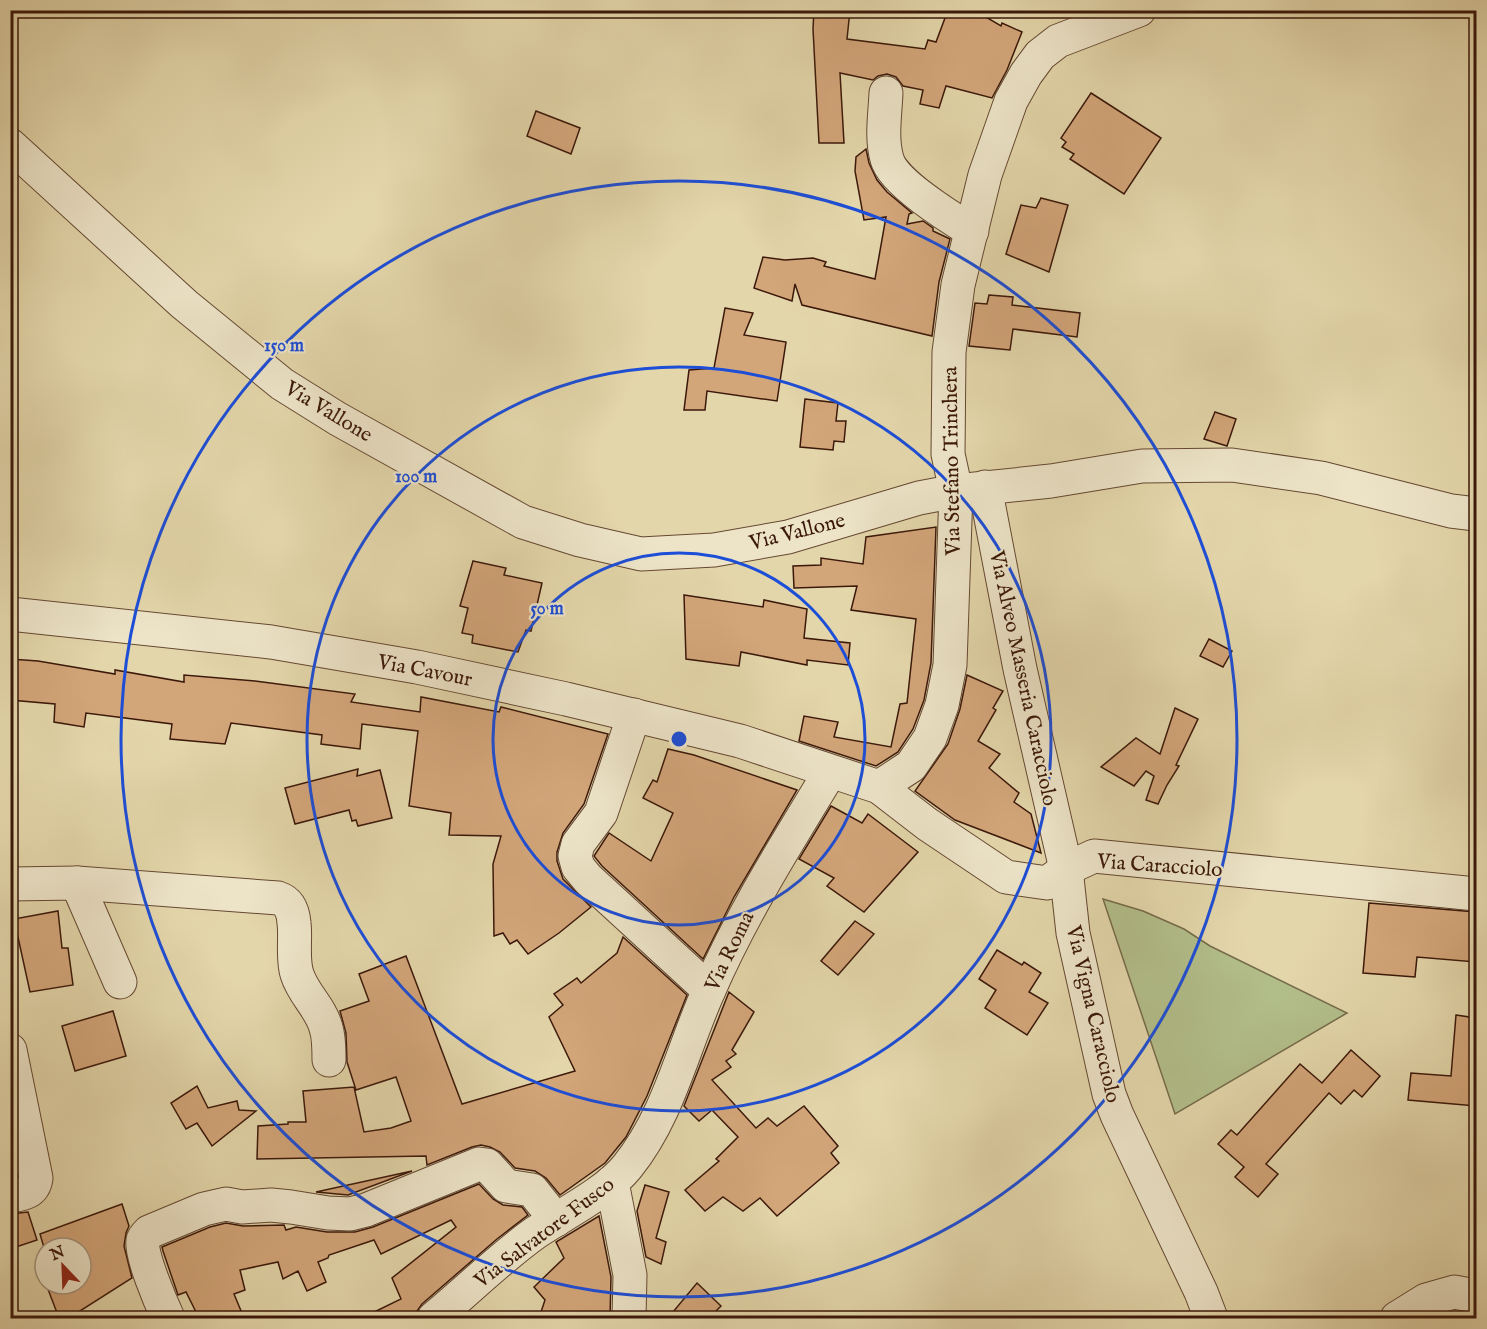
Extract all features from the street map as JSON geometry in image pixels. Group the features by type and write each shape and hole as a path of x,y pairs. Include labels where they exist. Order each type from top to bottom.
{"street":[{"name":"Via Stefano Trinchera","path":"879,787 911,766 930,738 942,705 950,665 970,489 948,454 949,352 958,285 985,175 1011,101 1040,55 1058,41 1139,10"},
{"path":"886,93 884,142 888,162 904,181 932,206 972,231"},
{"name":"Via Vallone","path":"10,145 184,304 282,384 338,419 523,522 580,540 641,554 704,551 788,537 919,498 970,489 1051,481 1142,466 1232,465 1321,478 1451,511 1476,514"},
{"name":"Via Alveo Masseria Caracciolo","path":"970,489 1020,669 1066,869"},
{"name":"Via Cavour","path":"10,614 271,642 417,667 740,741 879,787"},
{"path":"634,715 601,813 578,844 575,856 578,867 709,990"},
{"name":"Via Roma","path":"647,1140 669,1095 709,990 753,901 830,772"},
{"name":"Via Caracciolo","path":"879,787 927,824 1006,877 1047,883 1066,869 1094,856 1476,894"},
{"name":"Via Vigna Caracciolo","path":"1066,869 1073,933 1109,1094 1211,1318"},
{"path":"10,884 77,883 267,897 287,901 294,920 296,971 301,986 327,1028 330,1060"},
{"path":"77,883 120,982"},
{"path":"10,1050 36,1178 33,1188 29,1191 10,1196"},
{"name":"Via Salvatore Fusco","path":"434,1318 533,1234 612,1182 647,1140"},
{"path":"168,1318 153,1282 143,1249 143,1240 149,1232 204,1209 226,1204 242,1207 271,1205 350,1214 366,1210 479,1164 487,1165 506,1186 532,1190 556,1220"},
{"path":"612,1182 630,1275 629,1318"},
{"path":"1397,1318 1426,1300 1469,1286"}],"green space":[{"path":"1103,899 1143,911 1184,929 1210,946 1347,1013 1175,1114"}],"building":[{"path":"814,10 850,10 847,39 925,49 928,40 936,42 948,10 974,10 1001,26 1002,23 1022,32 1007,70 992,98 946,86 939,108 920,104 923,90 903,86 896,77 887,74 873,80 840,73 844,143 819,143"},
{"path":"1091,93 1161,138 1124,194 1070,159 1074,154 1062,147 1066,142 1061,138"},
{"path":"536,111 580,128 571,154 527,136"},
{"path":"866,149 869,163 877,180 887,192 912,213 909,214 907,224 923,221 933,228 933,231 950,239 939,282 932,336 802,305 795,284 792,301 754,288 763,257 785,260 813,258 826,262 824,266 875,279 886,217 864,220 855,171 856,157"},
{"path":"1041,198 1068,205 1049,272 1006,254 1021,205 1036,208"},
{"path":"989,295 1013,297 1012,305 1080,313 1077,337 1013,329 1010,350 969,346 975,303 987,304"},
{"path":"725,308 753,313 744,335 786,342 777,401 707,391 705,410 684,410 689,370 714,368"},
{"path":"805,399 838,403 836,421 846,421 844,442 834,441 833,450 800,447"},
{"path":"1215,412 1236,419 1227,446 1204,439"},
{"path":"936,527 931,663 924,700 913,729 898,752 876,766 799,741 804,716 838,722 834,737 891,747 900,704 907,703 916,619 851,610 857,586 794,588 793,566 821,565 821,558 863,564 866,537"},
{"path":"473,561 506,568 504,575 542,583 531,631 526,630 518,652 472,643 473,635 462,633 468,608 460,606"},
{"path":"684,595 763,607 764,600 807,609 804,638 850,643 848,665 807,660 807,665 741,652 739,666 686,659"},
{"path":"1209,639 1232,651 1223,667 1200,656"},
{"path":"10,659 38,661 115,674 115,670 184,682 184,675 255,681 355,694 351,702 420,712 421,697 499,712 501,707 608,734 584,804 563,833 557,852 557,861 563,879 591,907 528,954 517,940 510,944 503,933 494,936 493,864 501,836 449,835 451,813 409,806 418,731 362,724 360,749 321,744 322,735 231,723 225,744 170,739 172,724 86,713 84,727 54,722 55,704 10,700"},
{"path":"967,675 1003,691 993,708 996,710 978,741 1000,754 989,768 1019,793 1014,802 1031,814 1041,853 955,820 915,791 948,744 960,709"},
{"path":"1175,708 1198,719 1176,765 1179,766 1158,804 1146,800 1154,776 1146,771 1134,786 1101,767 1136,738 1160,754"},
{"path":"668,749 694,755 797,790 734,897 703,959 594,856 609,833 651,861 673,813 643,798 653,780 657,782"},
{"path":"358,769 357,776 380,770 392,818 358,826 356,820 352,821 349,810 295,824 285,788"},
{"path":"831,806 862,823 868,814 918,852 864,912 827,886 834,878 799,859"},
{"path":"1369,903 1476,912 1476,962 1417,957 1415,977 1363,973"},
{"path":"58,911 62,948 68,948 73,985 30,992 14,919"},
{"path":"855,921 874,934 838,975 821,961"},
{"path":"623,937 687,995 647,1096 626,1137 605,1163 560,1195 546,1178 535,1171 515,1168 500,1152 481,1145 427,1165 426,1156 257,1159 258,1126 306,1122 303,1091 354,1087 364,1132 391,1128 411,1121 396,1077 356,1090 347,1062 346,1033 340,1011 369,1001 359,974 406,956 462,1104 575,1071 549,1017 563,1005 554,994 577,978 581,983 617,953"},
{"path":"997,950 1022,965 1024,962 1041,973 1029,992 1048,1003 1027,1035 985,1008 996,990 979,979"},
{"path":"729,992 754,1012 732,1050 736,1054 726,1061 731,1067 712,1080 756,1128 768,1118 777,1126 804,1106 838,1146 831,1153 839,1163 777,1216 760,1198 743,1211 723,1197 705,1211 685,1190 719,1161 716,1159 738,1137 712,1110 699,1121 684,1106"},
{"path":"113,1011 126,1056 75,1071 62,1026"},
{"path":"1456,1015 1476,1018 1476,1106 1408,1100 1411,1073 1451,1076"},
{"path":"1351,1050 1380,1076 1362,1097 1354,1090 1341,1104 1329,1093 1266,1164 1278,1174 1258,1197 1235,1177 1244,1167 1218,1144 1231,1130 1237,1135 1300,1064 1322,1083"},
{"path":"197,1086 208,1108 237,1101 239,1110 256,1111 212,1146 197,1123 186,1129 171,1103"},
{"path":"412,1171 348,1195 316,1192"},
{"path":"479,1184 493,1199 503,1205 522,1207 528,1215 422,1304 417,1311 416,1318 362,1318 401,1299 392,1278 456,1227 451,1220 381,1254 374,1240 329,1255 328,1258 318,1262 326,1282 307,1291 298,1271 283,1279 278,1262 240,1270 245,1290 234,1294 244,1318 199,1318 186,1292 178,1295 162,1247 210,1227 226,1223 243,1226 284,1225 286,1230 296,1227 327,1232 355,1232 373,1227"},
{"path":"645,1185 669,1192 656,1238 666,1242 661,1264 646,1257 637,1211"},
{"path":"122,1204 129,1226 124,1246 132,1278 69,1318 59,1318 51,1296 93,1296 93,1236 41,1236 40,1234"},
{"path":"28,1212 36,1236 33,1236 33,1241 10,1249 10,1214"},
{"path":"599,1216 611,1277 610,1318 539,1318 545,1300 534,1287 564,1258 556,1242"},
{"path":"697,1283 721,1306 709,1318 668,1318"}]}
